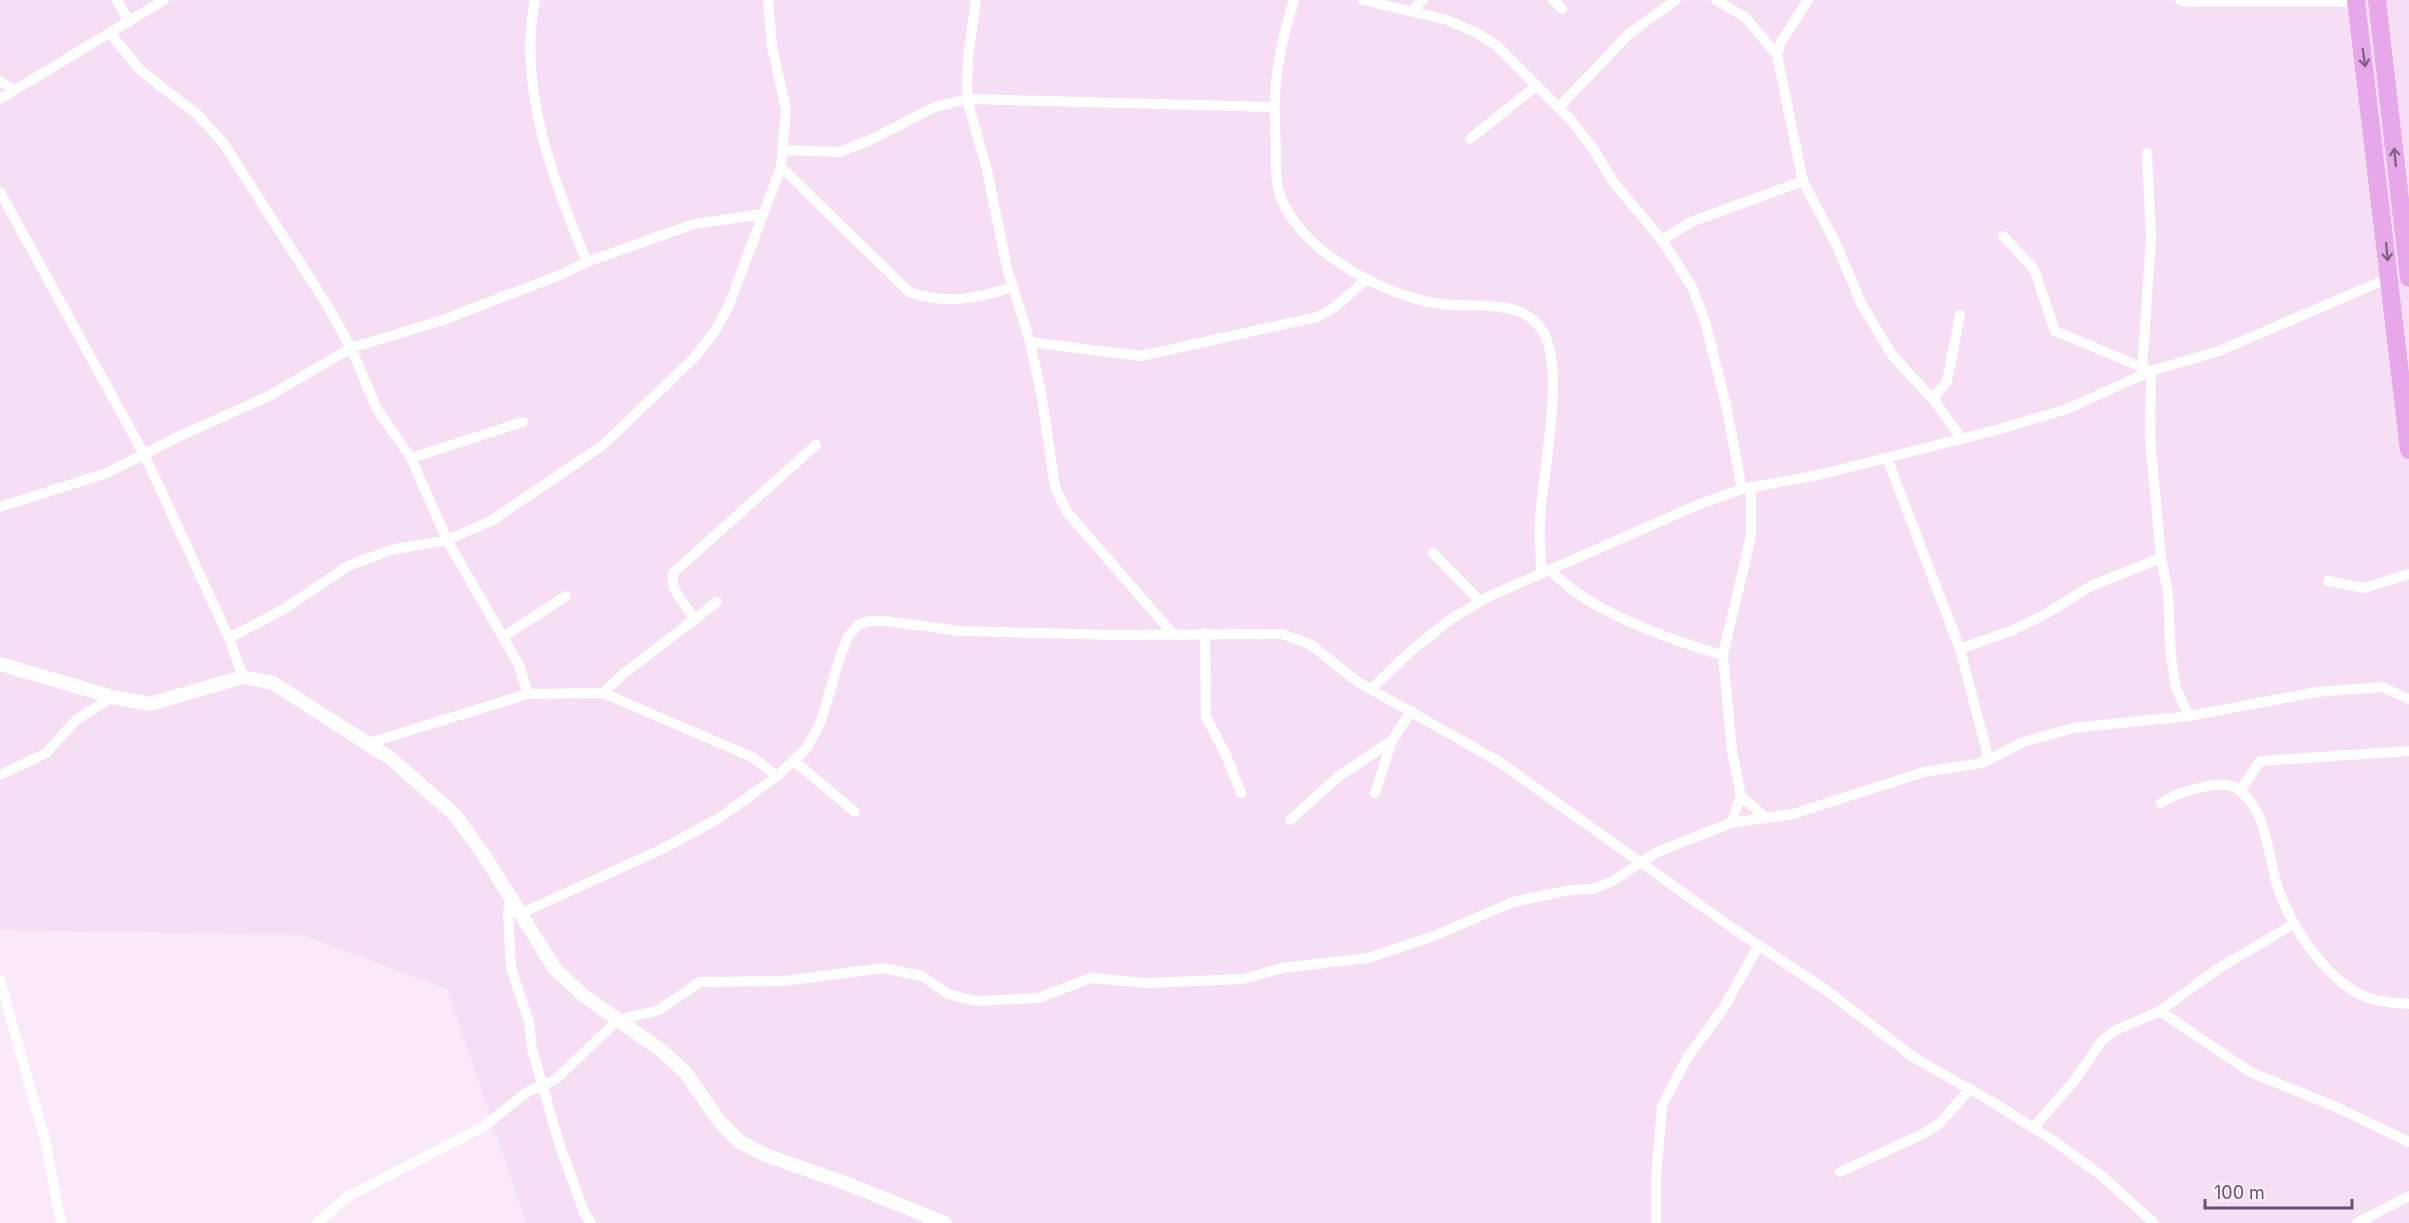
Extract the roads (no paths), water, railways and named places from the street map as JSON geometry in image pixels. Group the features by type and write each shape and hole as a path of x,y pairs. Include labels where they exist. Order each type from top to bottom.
{"highway":[{"path":"2378,0 2409,278"},
{"path":"2356,1 2409,450"}],"street":[{"path":"117,0 129,22"},
{"path":"0,99 164,0"},
{"path":"535,0 530,27 532,71 544,143 558,191 586,262"},
{"path":"229,638 286,608 348,566 391,550 447,540 491,521 603,445 694,358 717,330 729,305 782,167 786,110 772,46 768,0"},
{"path":"976,0 968,57 967,99 987,170 1000,240 1030,342 1055,487 1060,501 1173,634"},
{"path":"1294,0 1275,71 1273,107 1278,188 1285,207 1317,245 1366,280 1401,297 1431,302 1513,308 1530,317 1542,330 1552,352 1552,402 1540,520 1546,571 1588,602 1690,646 1723,655"},
{"path":"1363,0 1447,20 1475,32 1496,45 1558,108 1594,150 1614,183 1662,240 1692,287 1705,321 1746,488 1751,536 1723,655 1732,751 1741,796 1731,823"},
{"path":"1411,11 1423,0"},
{"path":"1553,0 1562,9"},
{"path":"1558,108 1630,33 1676,0"},
{"path":"1716,0 1745,17 1777,55 1803,181 1837,246 1862,305 1892,355 1933,399 1962,438"},
{"path":"1777,55 1781,42 1808,0"},
{"path":"2180,0 2191,3 2356,1"},
{"path":"110,33 140,69 198,115 224,144 327,305 351,348 377,409 411,458 447,540 519,665 528,694"},
{"path":"0,81 13,90"},
{"path":"1470,139 1535,87"},
{"path":"784,150 839,152 868,141 935,107 967,99 1273,107"},
{"path":"2147,153 2151,237 2145,371 2161,558 2168,593 2170,657 2176,688 2189,717"},
{"path":"782,167 909,292 928,299 951,301 979,298 1013,287"},
{"path":"1662,240 1691,222 1719,210 1803,181"},
{"path":"0,192 145,456 229,638 243,677"},
{"path":"0,507 107,474 180,436 269,396 351,348 444,320 560,275 586,262 694,224 763,214"},
{"path":"2003,236 2034,269 2055,331 2145,371"},
{"path":"1372,688 1412,650 1451,619 1480,601 1700,504 1746,488 1814,476 2067,409 2145,371 2219,351 2389,278"},
{"path":"1030,342 1123,355 1167,352 1317,317 1335,307 1366,280"},
{"path":"1933,399 1947,381 1960,315"},
{"path":"411,458 523,422"},
{"path":"694,618 672,585 671,578 674,572 816,445"},
{"path":"1887,458 1960,649 1988,748 1988,756 1982,763"},
{"path":"1433,553 1480,601"},
{"path":"1960,649 2013,630 2044,615 2091,586 2161,558"},
{"path":"2328,581 2364,588 2409,574"},
{"path":"503,637 566,596"},
{"path":"603,693 694,618 717,602"},
{"path":"522,913 660,850 718,819 777,776 807,748 821,721 848,637 858,625 870,621 960,631 1103,635 1282,634 1298,638 1358,682 1498,761 1826,990 1913,1057 2032,1128 2102,1176 2154,1223"},
{"path":"1205,633 1206,717 1226,755 1241,793"},
{"path":"0,664 113,697 150,704 243,677 273,683 369,743 422,784 454,814 511,896 555,969 584,996 661,1050 686,1073 719,1121 740,1142 765,1155 848,1184 945,1223"},
{"path":"317,1223 347,1197 483,1127 511,1102 555,1080 618,1020 659,1010 700,982 784,981 883,968 922,976 948,994 975,1001 1038,998 1090,978 1147,983 1243,979 1282,968 1368,958 1434,936 1513,902 1602,886 1639,861 1731,823 1793,814 1924,772 1982,763 2023,742 2073,728 2189,717 2317,692 2382,687 2409,699"},
{"path":"369,743 528,694 603,693 752,757 777,776"},
{"path":"0,775 46,753 76,720 113,697"},
{"path":"1375,793 1392,741 1411,711"},
{"path":"1290,820 1339,776 1392,741"},
{"path":"2240,791 2260,761 2409,751"},
{"path":"794,761 855,812"},
{"path":"2162,803 2174,794 2215,787 2229,786 2240,791 2256,810 2279,891 2294,924 2326,969 2355,992 2372,999 2409,1004"},
{"path":"1741,796 1765,817"},
{"path":"511,896 508,912 511,968 529,1022 532,1048 573,1185 591,1223"},
{"path":"2032,1128 2075,1080 2101,1042 2114,1031 2160,1011 2219,968 2294,924"},
{"path":"1656,1223 1656,1179 1662,1106 1687,1058 1723,1009 1759,945"},
{"path":"0,980 45,1140 61,1223"},
{"path":"2160,1011 2250,1072 2334,1106 2409,1142"},
{"path":"1840,1172 1923,1134 1939,1124 1970,1089"},
{"path":"2357,1223 2409,1196"}]}
